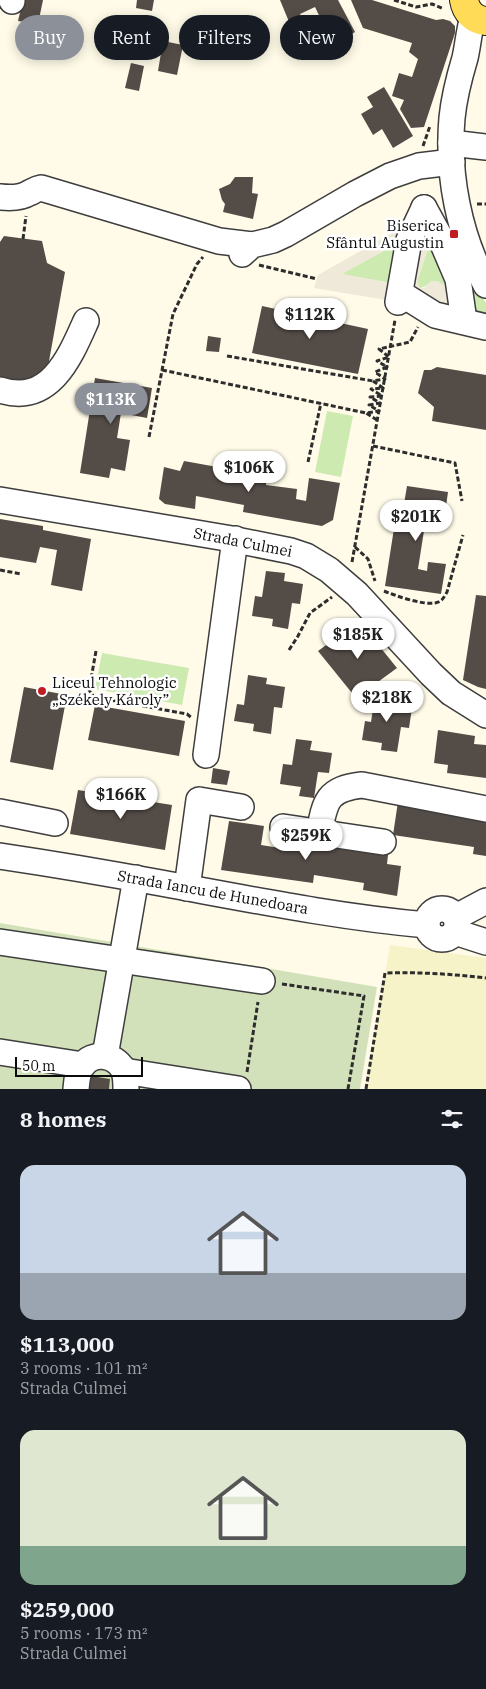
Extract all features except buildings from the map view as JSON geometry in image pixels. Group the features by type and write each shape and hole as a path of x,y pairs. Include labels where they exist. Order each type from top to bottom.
{"street":[{"path":"472,15 465,56 454,99 452,153 455,193 464,230 477,268 486,285"},
{"path":"0,198 21,196 30,193 34,189 41,188 219,240 247,250 286,234 390,176 452,153 486,147"},
{"path":"424,208 440,237 475,324 435,315 399,297 409,240 424,208"},
{"path":"0,390 8,393 30,392 51,381 68,360 86,321"},
{"name":"Strada Culmei","path":"0,500 235,539 306,556 329,570 357,594 452,694 486,715"},
{"path":"207,744 235,539"},
{"path":"319,833 323,808 336,791 349,786 362,785 486,808"},
{"path":"187,888 199,800 240,807"},
{"path":"0,812 55,823"},
{"path":"283,827 383,842"},
{"name":"Strada Iancu de Hunedoara","path":"6,852 277,905 392,922 427,925 430,934 438,939 448,938 456,925"},
{"path":"76,1089 78,1073 94,1060 122,960 136,878"},
{"path":"486,901 456,925 486,942"},
{"path":"0,942 262,981"},
{"path":"0,1052 115,1060 125,1080 242,1084"}],"path":[{"path":"394,0 416,6 433,2 472,15"},
{"path":"247,250 255,264 317,279"},
{"path":"149,437 173,314 198,264 204,256"},
{"path":"376,583 372,577 368,558 355,546 399,297"},
{"path":"388,357 379,349 410,342 419,326"},
{"path":"227,356 373,381 385,378"},
{"path":"386,367 377,361 388,357"},
{"path":"385,378 375,372 386,367"},
{"path":"162,370 366,413 379,411"},
{"path":"373,381 383,388"},
{"path":"382,396 371,389 383,388"},
{"path":"380,403 370,397 382,396"},
{"path":"379,411 369,405 380,403"},
{"path":"308,462 321,404"},
{"path":"366,413 377,420"},
{"path":"373,446 455,463 462,501"},
{"path":"379,589 408,599 436,603 443,599 447,592 462,536"},
{"path":"0,570 21,574"},
{"path":"289,650 310,613 328,600"},
{"path":"96,651 89,690 94,697 187,714 207,744"},
{"path":"366,1089 385,973 412,972 486,978"},
{"path":"242,1084 262,981 364,996 348,1089"}],"shaded area":[{"path":"433,206 440,210 471,284 467,296 468,305 471,310 486,318 486,336 430,322 415,313 408,306 398,302 314,288 318,275 410,223 414,211","holes":["400,242 390,283 342,274","432,247 436,251 442,271 448,282 445,286 438,281 431,281 424,288 420,288 417,282 427,251"]},
{"path":"390,945 486,958 486,1089 365,1089"}],"green space":[{"path":"400,242 391,283 341,274"},
{"path":"432,247 447,284 446,286 430,282 425,287 420,288 417,282 427,251"},
{"path":"471,284 486,303 486,318 470,310 468,290"},
{"path":"327,411 353,416 341,477 315,472"},
{"path":"102,653 189,668 182,705 95,689"},
{"path":"0,923 377,987 360,1089 0,1089"}],"place":[{"name":"Biserica Sfântul Augustin","path":"454,234"},
{"name":"Liceul Tehnologic „Székely Károly”","path":"42,691"}]}
